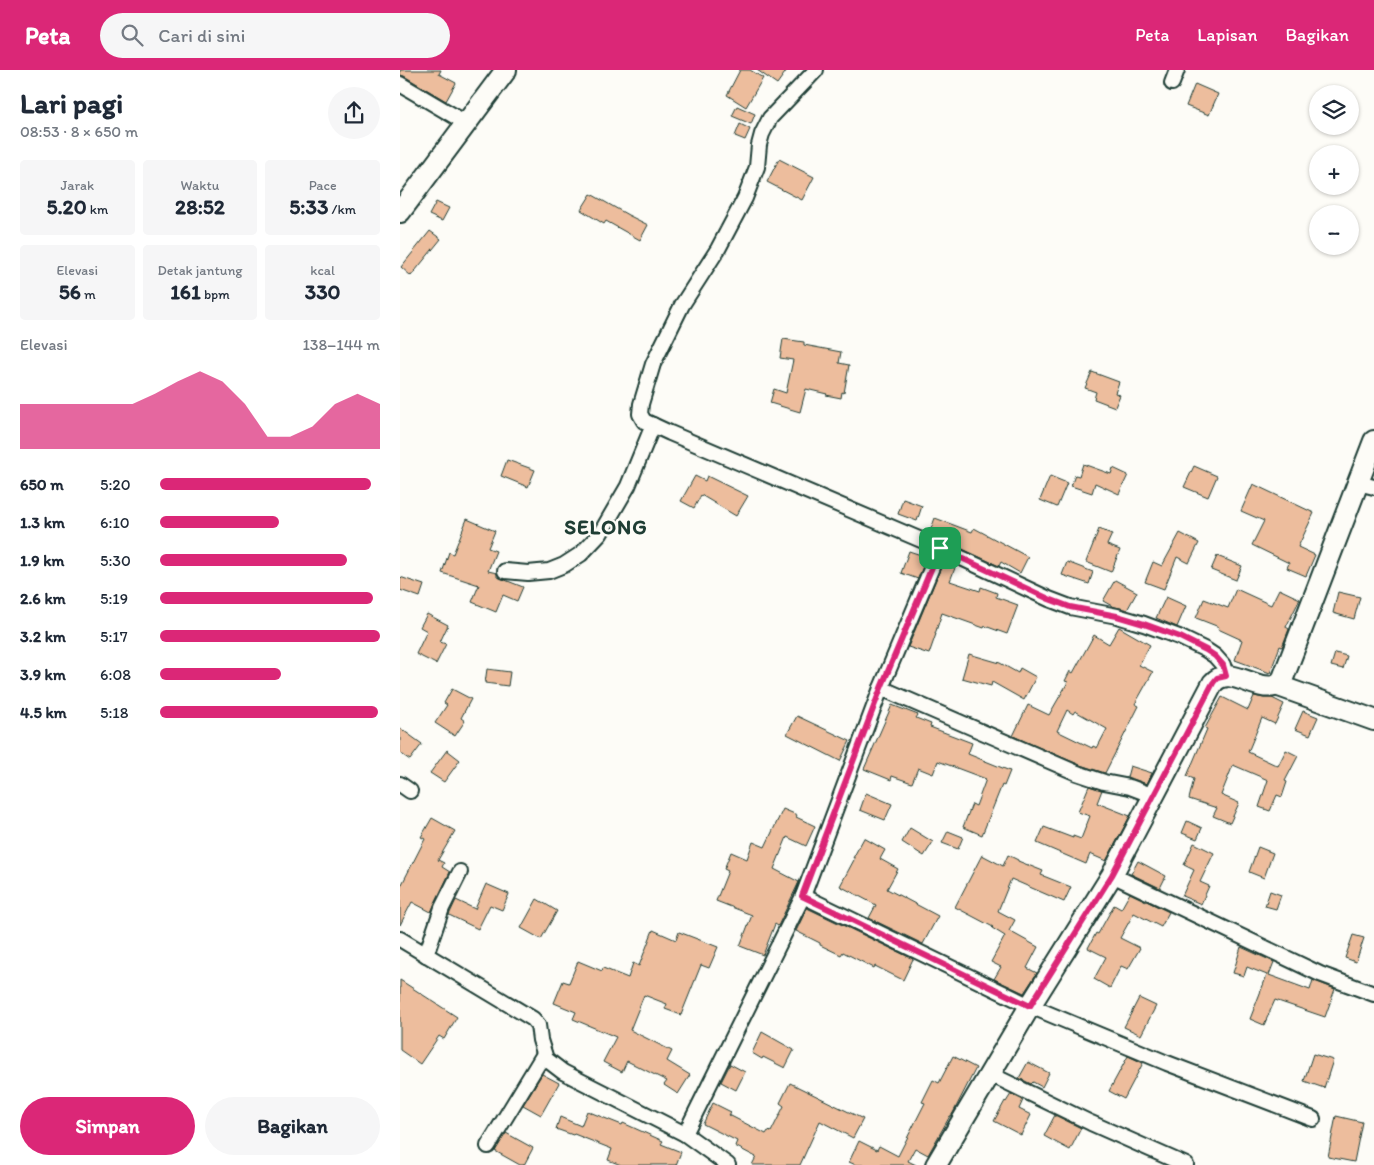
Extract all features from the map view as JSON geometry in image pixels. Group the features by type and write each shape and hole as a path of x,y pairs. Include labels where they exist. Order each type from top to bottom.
{"street":[{"path":"400,212 506,70"},
{"path":"816,70 770,118 762,134 756,167 745,198 718,249 682,305 653,364 641,404 640,414 644,421 670,434 940,548 1049,599 1070,607 1117,616 1180,637 1215,656 1223,665 1226,676"},
{"path":"400,84 466,123"},
{"path":"505,571 528,574 549,571 564,565 581,554 600,534 628,486 653,425"},
{"path":"1276,685 1284,678 1319,583 1366,485 1374,441"},
{"path":"685,1134 802,896 881,688 940,548"},
{"path":"936,1165 1030,1006 1112,875 1217,678 1235,677 1256,684 1276,685 1374,720"},
{"path":"881,688 1081,775 1130,787 1154,796"},
{"path":"426,955 442,908 460,872"},
{"path":"1112,875 1320,974 1374,994"},
{"path":"802,896 1030,1006 1167,1063 1313,1119"},
{"path":"400,939 533,1019 538,1025 546,1059 563,1072 685,1134 728,1165"},
{"path":"488,1146 544,1054"},
{"path":"990,1074 1091,1123 1186,1165"}],"building":[{"path":"400,70 441,70 439,74 456,83 446,101 400,75"},
{"path":"740,70 750,70 763,78 746,107 727,95"},
{"path":"757,70 787,70 777,84"},
{"path":"1195,84 1218,94 1209,115 1186,106"},
{"path":"737,106 755,114 751,124 732,116"},
{"path":"740,124 750,129 745,140 735,136"},
{"path":"779,159 814,177 802,200 767,182"},
{"path":"591,194 648,225 640,240 606,221 604,224 581,210"},
{"path":"436,202 449,208 442,221 429,215"},
{"path":"430,231 441,239 411,276 401,267"},
{"path":"783,339 804,342 804,345 841,352 839,363 849,365 844,393 842,392 841,398 806,389 800,412 770,403 774,389 786,393 793,360 780,358"},
{"path":"1092,372 1119,382 1115,393 1120,395 1115,407 1094,399 1096,392 1085,388"},
{"path":"507,460 535,470 528,487 501,476"},
{"path":"1083,464 1111,474 1113,468 1128,475 1119,494 1095,483 1092,493 1071,486 1075,475 1079,476"},
{"path":"1194,466 1217,476 1208,497 1184,487"},
{"path":"695,476 705,481 707,476 748,496 736,516 701,495 694,508 681,501"},
{"path":"1050,476 1067,483 1057,507 1040,500"},
{"path":"1253,484 1314,513 1298,547 1315,555 1306,576 1287,568 1289,563 1252,545 1264,521 1241,511"},
{"path":"903,499 922,506 917,521 898,514"},
{"path":"935,518 972,532 974,528 1028,557 1020,573 1001,562 999,566 929,534"},
{"path":"467,519 495,531 488,548 496,551 488,571 497,573 497,577 523,587 517,601 503,595 496,612 472,602 479,585 442,573 449,552 453,554"},
{"path":"1099,529 1112,534 1107,545 1120,550 1111,572 1086,562"},
{"path":"1180,533 1199,543 1189,563 1177,557 1164,589 1145,582 1153,562 1162,566"},
{"path":"923,550 929,553 918,579 901,573 909,551 921,555"},
{"path":"1217,556 1242,566 1236,580 1211,570"},
{"path":"1067,562 1093,572 1089,584 1062,575"},
{"path":"942,565 955,568 950,581 980,591 981,587 997,593 996,597 1018,605 1007,634 942,613 929,654 908,647"},
{"path":"400,577 424,585 420,597 400,590"},
{"path":"1115,580 1137,592 1127,610 1112,606 1103,601"},
{"path":"1236,589 1271,605 1279,589 1300,599 1286,627 1289,629 1282,647 1280,646 1270,673 1235,660 1242,640 1218,629 1219,627 1196,618 1204,599 1228,608"},
{"path":"1338,592 1360,597 1354,619 1333,613"},
{"path":"1166,597 1186,606 1177,627 1156,618"},
{"path":"427,614 448,625 440,642 446,644 436,664 416,654 427,631 420,627"},
{"path":"1119,627 1150,645 1139,665 1153,672 1135,704 1139,706 1105,773 1080,765 1013,736 1028,705 1049,715 1068,682 1065,681 1070,671 1073,673 1094,635 1109,644","holes":["1067,710 1073,714 1075,711 1107,729 1097,748 1093,746 1092,748 1057,731"]},
{"path":"1335,653 1347,656 1343,669 1331,666"},
{"path":"969,654 1000,663 1018,673 1020,668 1036,677 1024,700 992,682 991,686 962,678"},
{"path":"487,669 510,672 508,686 485,683"},
{"path":"452,689 471,699 461,718 465,721 455,736 435,723 447,705 444,703"},
{"path":"1254,696 1272,698 1284,704 1275,724 1262,718 1248,752 1278,766 1286,750 1298,756 1285,781 1287,782 1282,797 1277,795 1270,811 1259,807 1268,780 1233,765 1221,795 1239,803 1230,823 1213,816 1217,808 1189,799 1194,779 1187,776 1207,729 1205,728 1222,697 1248,710"},
{"path":"892,705 918,715 916,718 931,724 930,727 972,743 968,754 1010,771 1004,786 1002,785 982,835 963,827 972,804 976,806 986,779 938,761 933,774 918,768 912,783 892,776 891,780 864,769"},
{"path":"1303,711 1318,717 1310,735 1295,729"},
{"path":"797,716 850,741 840,761 787,734"},
{"path":"400,728 422,744 410,760 400,753"},
{"path":"447,750 460,760 444,782 430,773"},
{"path":"1130,766 1152,773 1147,784 1127,777"},
{"path":"1089,786 1102,790 1097,803 1130,816 1106,861 1090,854 1086,864 1037,843 1044,827 1073,838 1073,836 1081,839 1090,816 1078,812"},
{"path":"866,793 892,804 885,820 860,810"},
{"path":"783,809 815,826 806,846 787,837 774,869 799,882 778,926 775,924 763,955 740,946 752,915 716,901 728,871 724,869 731,852 747,859 753,842 765,847"},
{"path":"432,818 455,831 438,860 444,863 442,867 450,872 431,912 412,902 400,925 400,888 425,839 421,837"},
{"path":"1187,821 1202,828 1197,839 1182,833"},
{"path":"910,828 933,842 924,856 902,842"},
{"path":"948,831 963,837 958,849 942,843"},
{"path":"864,838 885,850 880,859 898,869 887,889 938,916 923,944 869,918 876,905 840,886"},
{"path":"1194,843 1214,853 1200,882 1209,886 1201,904 1182,896 1194,870 1184,865"},
{"path":"1258,847 1273,853 1264,878 1249,872"},
{"path":"982,855 1003,866 1008,855 1043,871 1041,875 1071,887 1064,902 1011,879 998,911 1015,920 1009,931 1038,947 1027,968 1037,973 1024,993 994,979 1001,967 991,962 1005,936 993,927 955,907"},
{"path":"1138,861 1166,876 1160,888 1131,874"},
{"path":"486,884 509,894 502,910 490,905 478,929 449,915 456,900 475,909"},
{"path":"1270,891 1281,895 1276,909 1265,906"},
{"path":"1130,893 1169,912 1161,927 1134,913 1120,938 1140,948 1128,969 1121,966 1110,988 1094,979 1106,957 1088,948 1114,905 1121,909"},
{"path":"537,899 557,911 541,939 521,928"},
{"path":"807,908 913,959 903,980 843,952 841,955 796,931"},
{"path":"653,930 676,940 679,932 718,947 709,968 701,965 681,1015 665,1009 667,1004 644,995 630,1030 672,1051 667,1061 690,1075 678,1094 664,1085 667,1081 627,1061 622,1072 603,1062 616,1037 573,1019 576,1012 554,1003 563,981 569,983 578,961 602,971 603,968 628,978 633,963 639,966"},
{"path":"1353,935 1364,938 1356,962 1345,958"},
{"path":"1241,947 1274,962 1269,975 1310,990 1313,980 1335,989 1325,1017 1275,1000 1264,1025 1250,1019 1267,975 1247,967 1244,976 1233,973"},
{"path":"400,980 457,1017 444,1039 439,1036 420,1064 400,1050"},
{"path":"1139,998 1156,1006 1141,1035 1124,1027"},
{"path":"762,1032 794,1050 785,1068 752,1053"},
{"path":"1313,1054 1333,1060 1324,1088 1304,1081"},
{"path":"953,1056 976,1068 953,1113 928,1155 915,1148 908,1161 916,1165 856,1165 849,1162 859,1141 877,1150 879,1146 898,1156 925,1103 922,1102 933,1080 939,1083"},
{"path":"1128,1056 1143,1063 1124,1099 1109,1091"},
{"path":"1028,1062 1049,1073 1042,1087 1019,1078"},
{"path":"730,1064 745,1072 736,1090 721,1082"},
{"path":"542,1074 559,1083 541,1115 523,1105"},
{"path":"790,1083 863,1119 853,1138 820,1121 800,1165 752,1165 756,1157 735,1146 737,1141 703,1124 713,1103 731,1112 729,1115 766,1134 768,1131 771,1132 784,1106 780,1103"},
{"path":"1011,1094 1023,1100 1019,1109 1031,1115 1021,1135 994,1121"},
{"path":"587,1111 622,1125 623,1123 663,1141 661,1144 681,1152 676,1165 621,1165 608,1160 612,1149 556,1129 560,1117 581,1126"},
{"path":"1055,1115 1081,1128 1070,1150 1044,1136"},
{"path":"1336,1116 1362,1122 1354,1162 1328,1157"},
{"path":"506,1133 533,1148 524,1165 520,1165 495,1151"}],"district":[{"name":"SELONG","path":"606,526"}],"route":[{"path":"940,548 1070,607 1117,616 1180,637 1215,656 1223,665 1226,676 1217,678 1213,683 1112,875 1030,1006 802,896 881,688 940,548"}]}
